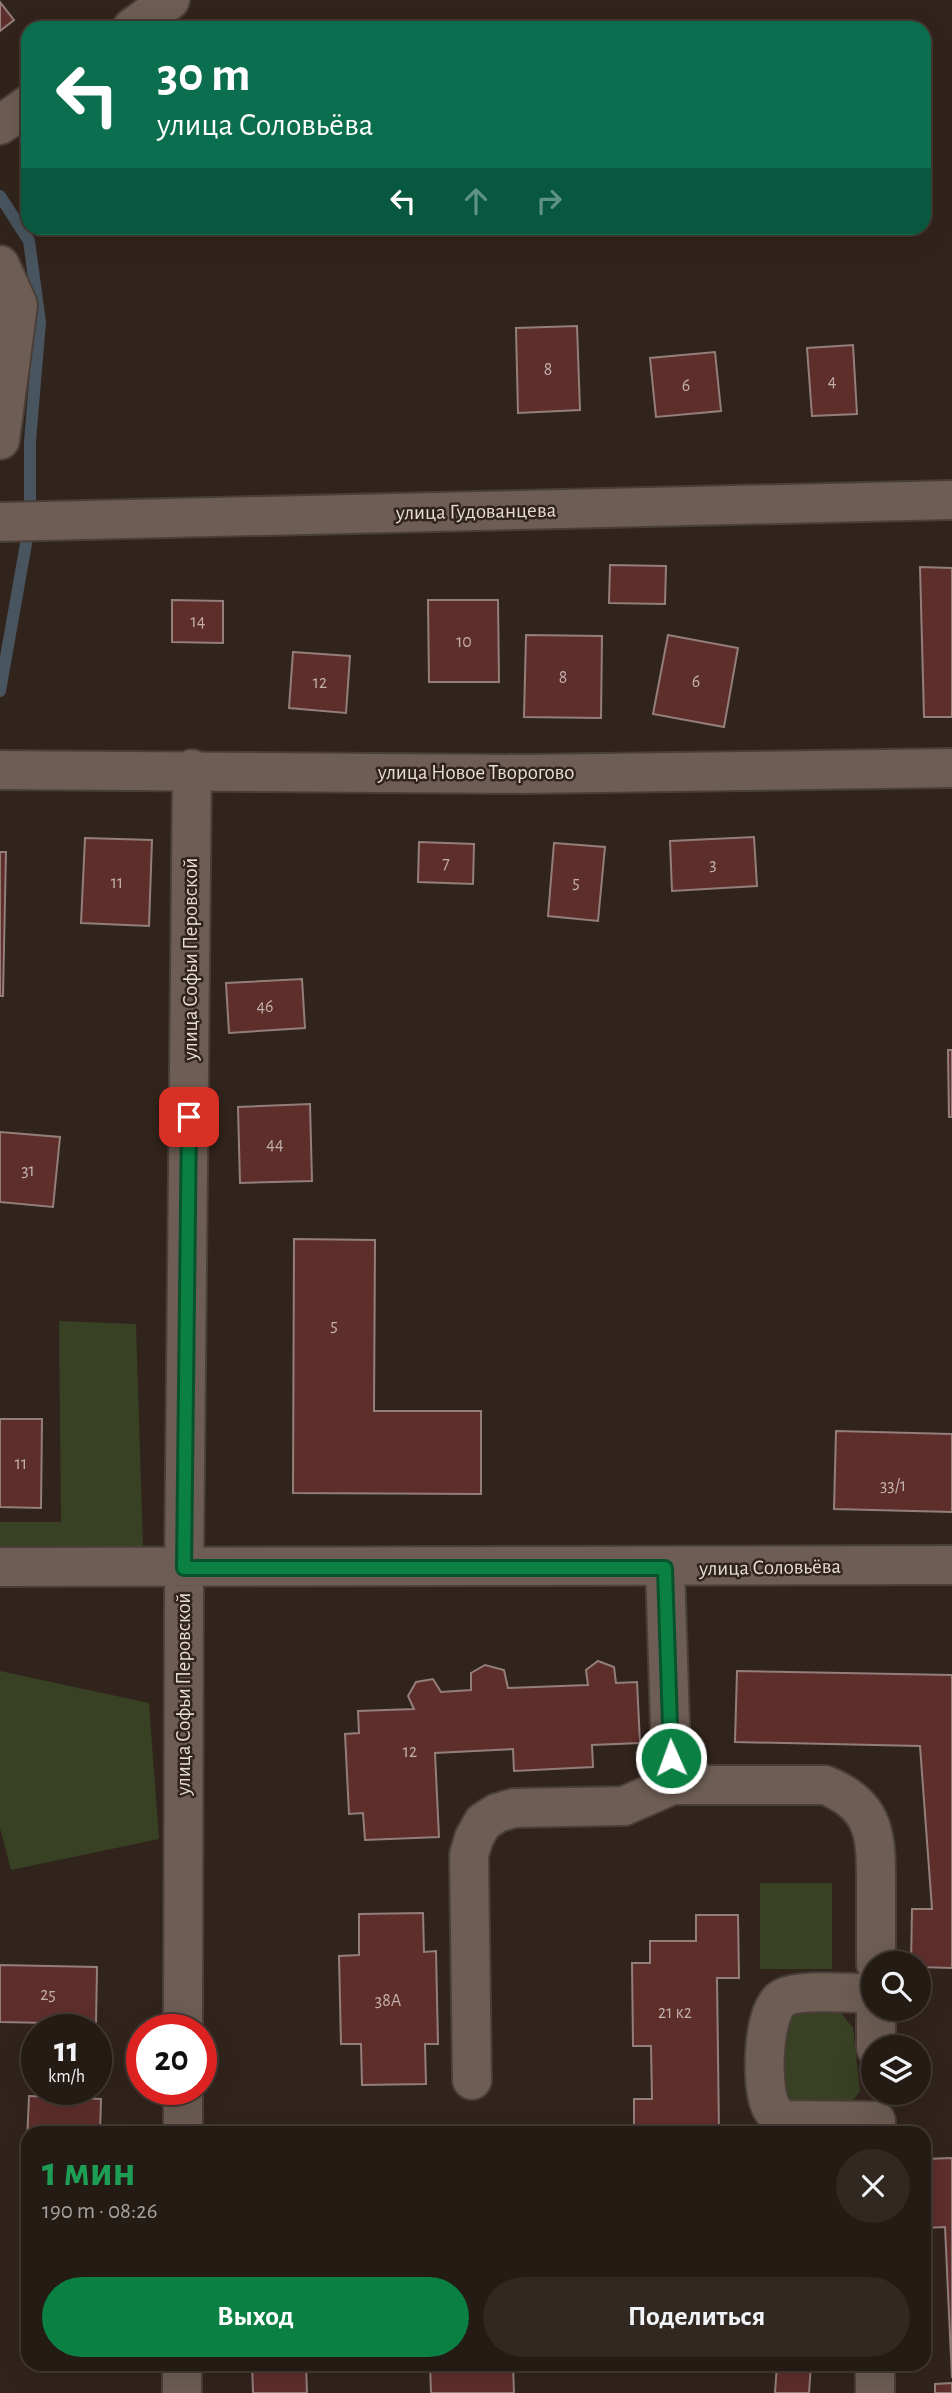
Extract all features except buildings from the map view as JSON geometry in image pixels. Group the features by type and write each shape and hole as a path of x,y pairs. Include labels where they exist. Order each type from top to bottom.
{"street":[{"path":"142,21 170,0"},
{"path":"0,125 21,110"},
{"path":"0,265 18,305 0,440"},
{"name":"улица Гудованцева","path":"0,522 952,500"},
{"name":"улица Новое Творогово","path":"0,770 192,769 526,774 952,768"},
{"name":"улица Софьи Перовской","path":"183,2014 184,1568 192,769"},
{"name":"улица Соловьёва","path":"0,1567 665,1568 952,1565"},
{"path":"665,1568 671,1785"},
{"path":"472,2080 469,1855 483,1822 514,1808 624,1806 671,1785 825,1785 852,1800 871,1824 876,1840 876,1951"},
{"path":"861,1993 792,1994 775,2003 766,2025 766,2092 775,2114 785,2120 876,2116"},
{"path":"183,2105 183,2126"},
{"path":"182,2371 182,2393"},
{"path":"875,2371 875,2393"}],"green space":[{"path":"59,1321 136,1324 143,1546 0,1547 0,1522 61,1522"},
{"path":"0,1671 149,1703 159,1839 11,1870 0,1828"},
{"path":"760,1883 832,1883 832,1969 760,1969"},
{"path":"839,2010 853,2028 860,2091 847,2108 798,2110 782,2097 778,2026 787,2014"}],"waterway":[{"path":"0,196 21,229"},
{"path":"0,691 30,521 30,441 40,322 29,241 25,235"}],"route":[{"path":"189,1117 184,1568 665,1568 671,1758"}]}
